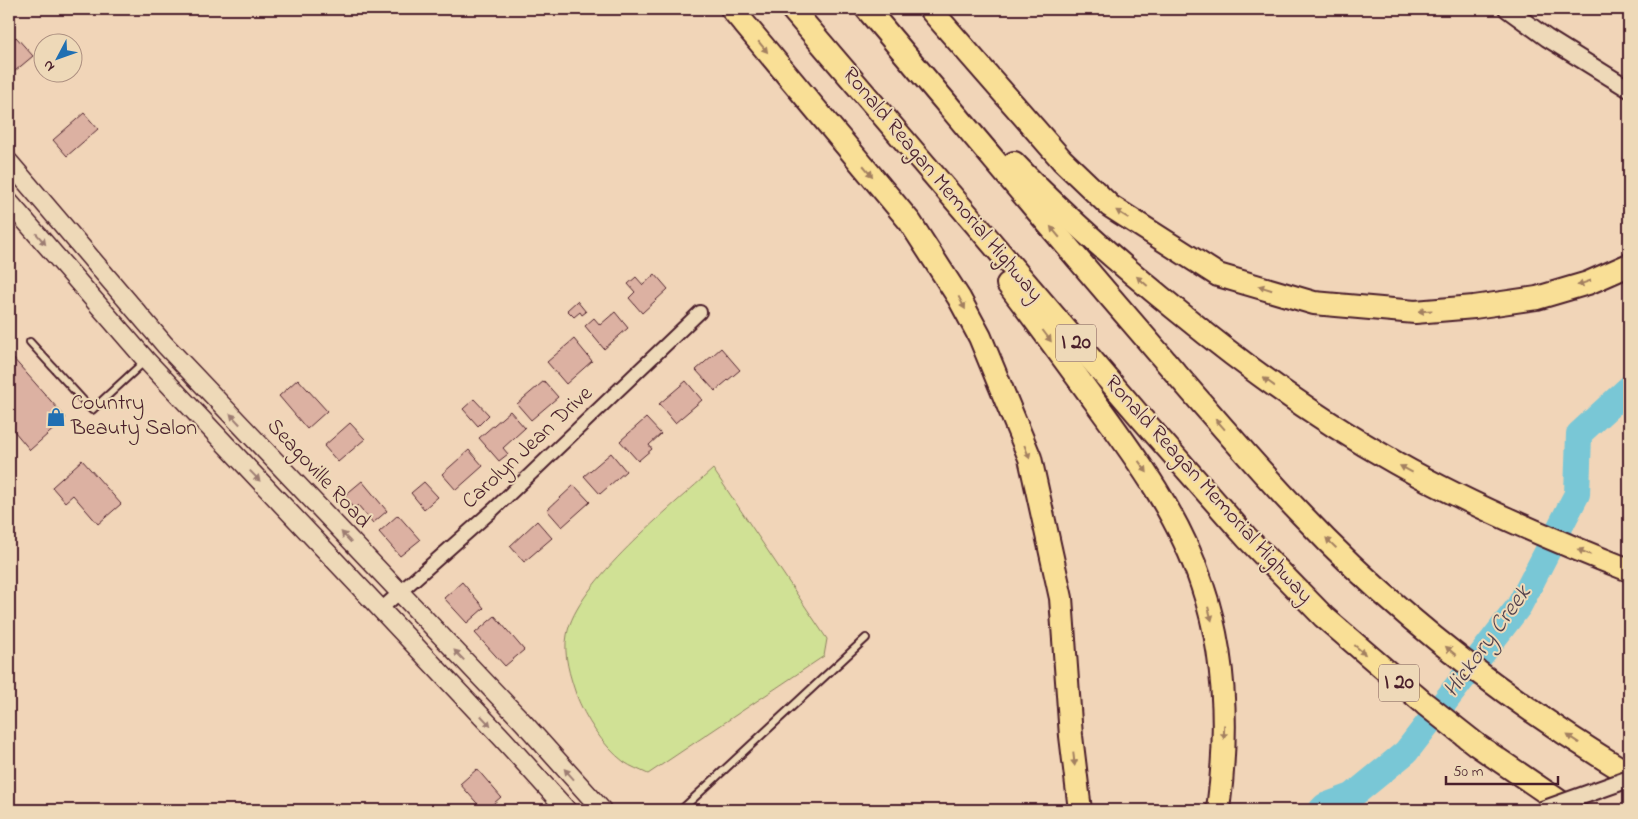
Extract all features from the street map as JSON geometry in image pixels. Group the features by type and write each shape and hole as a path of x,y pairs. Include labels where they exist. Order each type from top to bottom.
{"highway":[{"path":"732,9 910,222 955,290 980,337 1030,458 1061,598 1069,710 1080,810"},
{"name":"Ronald Reagan Memorial Highway","path":"792,9 1202,489 1324,617 1425,704 1477,745 1572,810"},
{"name":"I 20","path":"867,9 1247,456 1302,516 1366,577 1463,660 1518,701 1629,774"},
{"path":"873,9 1026,175 1111,255 1156,294 1288,395 1394,462 1449,492 1549,537 1629,570"},
{"path":"930,9 1062,160 1110,206 1218,274 1314,303 1415,312 1474,307 1537,298 1588,283 1629,265"},
{"path":"836,61 1028,310 1152,479 1182,535 1202,586 1215,634 1223,683 1225,732 1218,810"}],"main road":[{"name":"Seagoville Road","path":"9,162 164,345 523,722 602,810"},
{"path":"12,212 38,196"},
{"name":"Seagoville Road","path":"12,212 146,360 504,739 567,810"},
{"path":"146,360 164,345"}],"street":[{"path":"1507,9 1547,38 1629,89"},
{"name":"Carolyn Jean Drive","path":"381,610 398,592 494,508 700,312"},
{"path":"1542,810 1629,779"}],"lane":[{"path":"30,342 92,410 146,360"},
{"path":"681,810 866,638"}],"green space":[{"path":"713,469 827,639 824,656 648,774 627,764 616,755 602,740 584,712 569,673 566,650 567,635 574,614 588,592 607,569 628,546"}],"building":[{"path":"16,37 32,57 9,76 9,43"},
{"path":"84,113 98,129 67,156 53,140"},
{"path":"655,274 668,289 642,313 629,298 635,292 628,284 636,277 643,285"},
{"path":"577,301 586,312 582,315 580,312 574,317 567,310"},
{"path":"615,312 628,328 604,349 585,326 594,318 600,325"},
{"path":"574,339 592,361 566,384 547,362"},
{"path":"721,348 740,370 715,391 696,370"},
{"path":"12,357 66,418 30,450 9,425 9,360"},
{"path":"298,379 327,411 307,429 279,396"},
{"path":"544,381 558,397 531,420 517,404"},
{"path":"686,381 702,400 675,423 659,404"},
{"path":"474,399 489,415 478,426 463,409"},
{"path":"510,411 525,428 503,448 508,454 499,461 479,438"},
{"path":"646,418 661,434 649,445 652,449 638,461 620,441"},
{"path":"350,423 365,439 338,462 324,446"},
{"path":"469,450 483,466 456,490 442,474"},
{"path":"611,453 626,471 600,494 584,476"},
{"path":"82,460 121,504 98,524 73,495 65,502 52,487"},
{"path":"362,481 387,511 373,523 358,505 354,509 344,496"},
{"path":"424,482 438,497 424,509 411,493"},
{"path":"574,485 590,502 562,527 547,510"},
{"path":"398,515 420,540 400,556 379,532"},
{"path":"537,521 552,538 524,562 510,546"},
{"path":"462,582 484,608 467,623 444,598"},
{"path":"495,616 524,650 505,666 475,633"},
{"path":"477,769 501,797 486,810 483,810 460,784"}],"waterway":[{"name":"Hickory Creek","path":"1321,810 1325,806 1352,796 1406,752 1519,606 1577,494 1579,434 1629,388"}],"place":[{"name":"Country Beauty Salon","path":"56,417"}]}
